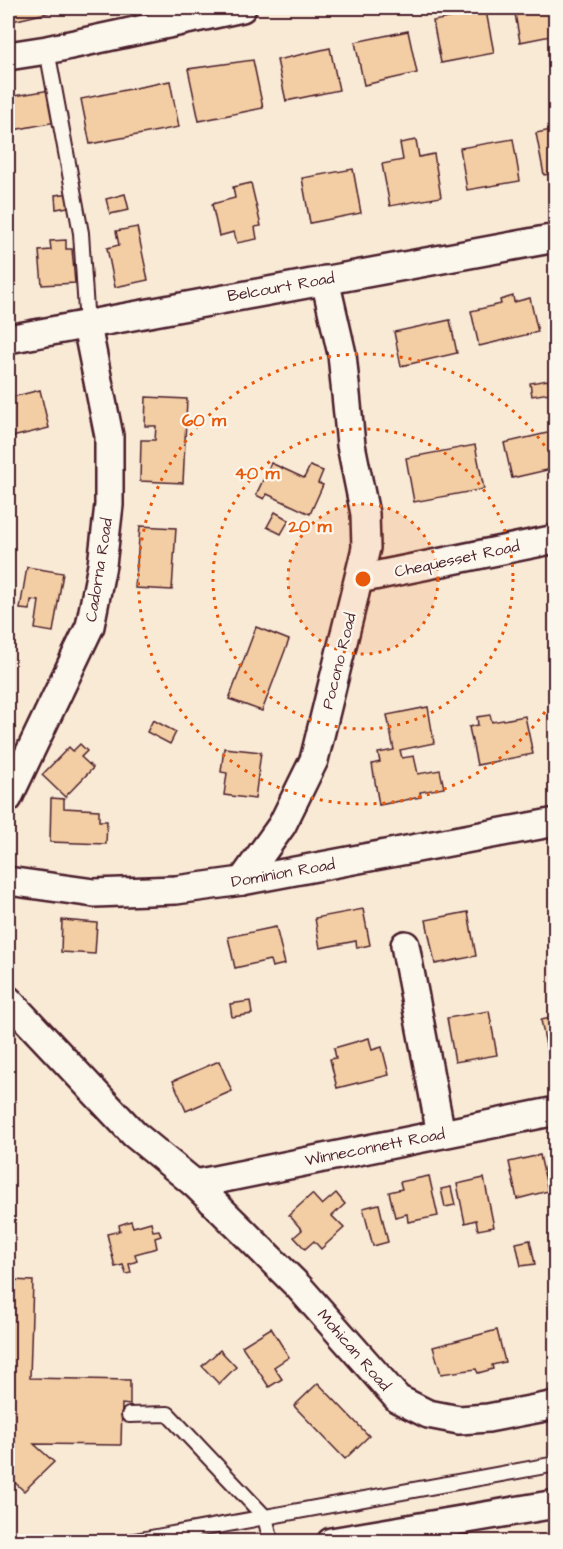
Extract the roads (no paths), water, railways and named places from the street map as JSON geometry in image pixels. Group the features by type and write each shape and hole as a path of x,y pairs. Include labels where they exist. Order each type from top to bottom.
{"street":[{"path":"8,56 47,50 242,8"},
{"name":"Belcourt Road","path":"8,339 87,326 160,309 555,238"},
{"name":"Pocono Road","path":"242,881 282,825 314,760 366,548 365,514 351,445 342,354 325,280"},
{"name":"Cadorna Road","path":"8,798 90,626 102,565 109,505 109,436 87,326"},
{"name":"Chequesset Road","path":"359,579 555,538"},
{"name":"Dominion Road","path":"8,881 64,890 119,893 177,890 242,881 555,822"},
{"path":"405,945 441,1134"},
{"name":"Mohican Road","path":"8,1000 134,1134 195,1184 298,1286 398,1400 429,1414 459,1420 488,1418 555,1405"},
{"name":"Winneconnett Road","path":"195,1184 555,1111"},
{"path":"331,1542 555,1504"}],"lane":[{"path":"47,50 81,232 87,326"},
{"path":"129,1415 168,1414 265,1517 271,1542"},
{"path":"129,1542 555,1464"}]}
